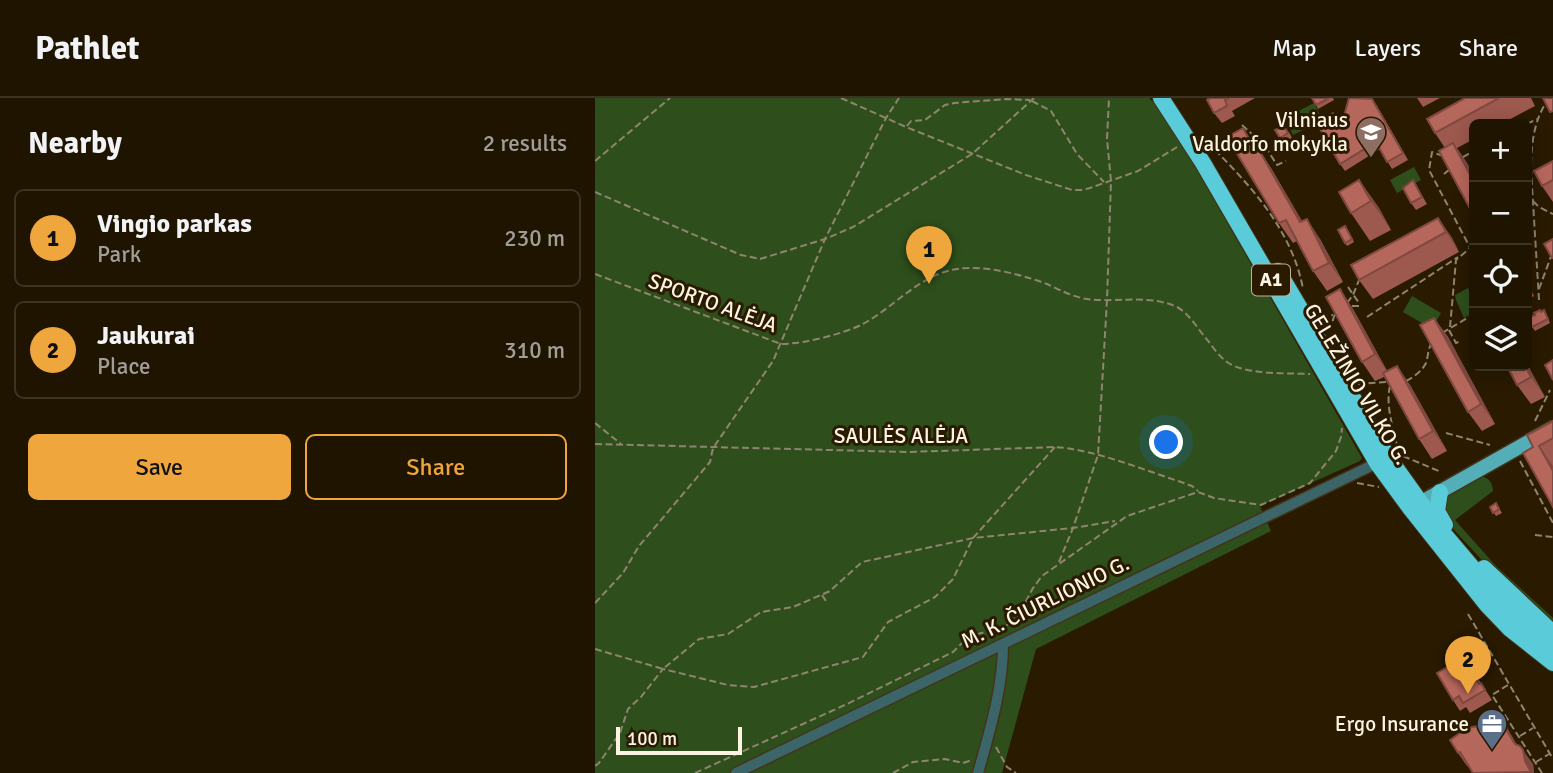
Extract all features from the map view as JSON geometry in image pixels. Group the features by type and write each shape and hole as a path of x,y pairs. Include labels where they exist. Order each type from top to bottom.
{"highway":[{"name":"GELEŽINIO VILKO G.","path":"1161,98 1203,163 1374,465 1415,505 1499,599 1517,626 1553,663"},
{"name":"GELEŽINIO VILKO G.","path":"1175,98 1329,355 1415,505 1487,605 1553,649"},
{"path":"1440,492 1437,511 1449,529 1483,567 1553,634"},
{"path":"1449,529 1470,567"},
{"path":"1517,626 1553,641"},
{"path":"1517,626 1553,675"}],"main road":[{"path":"1415,505 1553,428"}],"street":[{"name":"M. K. ČIURLIONIO G.","path":"736,773 1374,465"},
{"path":"978,773 997,704 1003,644"}],"path":[{"path":"595,161 670,98"},
{"path":"841,98 972,154 1072,190 1082,190 1138,171 1178,147"},
{"path":"595,603 710,462 713,448 773,361 825,239 886,118 899,98"},
{"path":"1025,98 1033,99 1051,111 1077,154 1105,183"},
{"path":"1059,563 1098,455 1111,181 1107,139 1109,98"},
{"path":"906,127 911,121 925,120 945,105 954,103 1033,99"},
{"path":"595,192 741,255 760,259 825,239 852,227 972,154 1033,99"},
{"path":"1532,182 1531,156 1538,119 1544,106"},
{"path":"1532,122 1538,119"},
{"path":"1242,125 1265,146 1277,165 1286,161"},
{"path":"1265,146 1215,150 1248,183 1270,212 1291,250 1304,292"},
{"path":"1444,156 1432,152 1429,170 1469,246"},
{"path":"1455,158 1469,154"},
{"path":"1444,174 1454,166"},
{"path":"1532,200 1553,214"},
{"path":"1532,200 1539,300"},
{"path":"1367,317 1469,249"},
{"path":"1538,290 1553,251"},
{"path":"1458,257 1449,329 1456,343 1460,341"},
{"name":"SPORTO ALĖJA","path":"595,274 781,344 845,331 862,324 926,279 953,269 971,267 1017,274 1087,299 1161,302 1185,313 1216,352 1236,367 1318,375"},
{"path":"1348,287 1353,295 1359,304 1345,308 1353,295 1362,271"},
{"path":"1315,318 1338,312"},
{"path":"1328,333 1334,315"},
{"path":"1401,383 1415,376 1426,362 1429,346 1435,338 1469,317"},
{"path":"1357,384 1391,382 1388,393 1389,407 1399,455 1441,472"},
{"path":"1535,421 1550,390"},
{"path":"595,424 622,445"},
{"name":"SAULĖS ALĖJA","path":"595,444 909,452 1073,448 1181,482 1214,498 1261,505 1310,483 1336,451 1342,426"},
{"path":"1446,433 1490,445"},
{"path":"595,649 728,685 754,687 863,657 888,622 936,597 953,579 973,538 1055,447"},
{"path":"1520,461 1553,523"},
{"path":"1341,481 1384,487"},
{"path":"695,773 847,705 953,652 966,639 996,631 1016,620 1042,576 1059,563 1127,516 1198,492"},
{"path":"595,766 620,733 628,709 663,669 699,639 728,634 761,612 793,607 830,591 862,562 973,538 1119,521"},
{"path":"1535,535 1553,537"},
{"path":"821,595 826,601"},
{"path":"1468,614 1553,758"},
{"path":"1509,684 1492,695 1542,773"},
{"path":"1519,737 1534,727"},
{"path":"988,736 1007,767 1016,773"},
{"path":"1534,763 1550,754"},
{"path":"893,773 913,762 945,759 963,763 983,756"}],"green space":[{"path":"595,98 1149,98 1165,114 1362,458 1260,506 1271,531 1036,649 1002,773 595,773"},
{"path":"1314,103 1323,120 1293,135 1285,118"},
{"path":"1414,167 1421,180 1397,193 1390,180"},
{"path":"1469,290 1469,315 1464,318 1456,300 1455,295"},
{"path":"1412,296 1441,313 1432,329 1403,312"},
{"path":"1479,476 1489,480 1493,491 1455,520 1496,566 1553,618 1553,627 1492,571 1443,518 1443,498"}],"building":[{"path":"1208,98 1229,98 1225,100 1227,106 1214,113"},
{"path":"1312,98 1329,98 1316,105"},
{"path":"1349,98 1372,99 1403,153 1387,162 1376,142 1340,164 1316,122 1333,113 1341,127"},
{"path":"1465,98 1499,98 1435,133 1427,119"},
{"path":"1543,98 1553,98 1553,111 1550,112"},
{"path":"1284,126 1288,133 1280,138 1275,130"},
{"path":"1243,128 1255,150 1258,148 1300,222 1307,219 1329,263 1313,271 1286,220 1279,223 1227,137"},
{"path":"1453,143 1469,173 1469,207 1439,151"},
{"path":"1553,161 1553,180 1542,186 1534,171"},
{"path":"1359,180 1371,201 1351,213 1339,192"},
{"path":"1413,180 1422,197 1411,203 1403,188"},
{"path":"1438,218 1446,232 1359,280 1351,265"},
{"path":"1345,226 1352,239 1345,243 1338,230"},
{"path":"1553,239 1553,258 1552,258 1544,244"},
{"path":"1340,289 1375,354 1362,362 1326,297"},
{"path":"1544,310 1548,319 1532,327 1534,313"},
{"path":"1434,318 1481,404 1468,412 1420,325"},
{"path":"1553,360 1553,380 1545,365"},
{"path":"1397,366 1433,431 1419,439 1383,373"},
{"path":"1510,371 1528,371 1531,377 1517,385"},
{"path":"1553,421 1553,438 1539,446 1553,471 1553,507 1523,453 1533,447 1527,435"},
{"path":"1496,503 1499,509 1493,513 1490,507"},
{"path":"1468,664 1485,690 1463,703 1459,696 1453,700 1437,673 1451,665 1455,671"},
{"path":"1496,713 1515,744 1523,750 1531,772 1473,773 1450,740 1467,728 1484,725 1481,722"}],"place":[{"name":"Vilniaus Valdorfo mokykla","path":"1371,159"},
{"name":"Vingio parkas","path":"929,284"},
{"name":"Jaukurai","path":"1468,694"},
{"name":"Ergo Insurance","path":"1492,751"}]}
